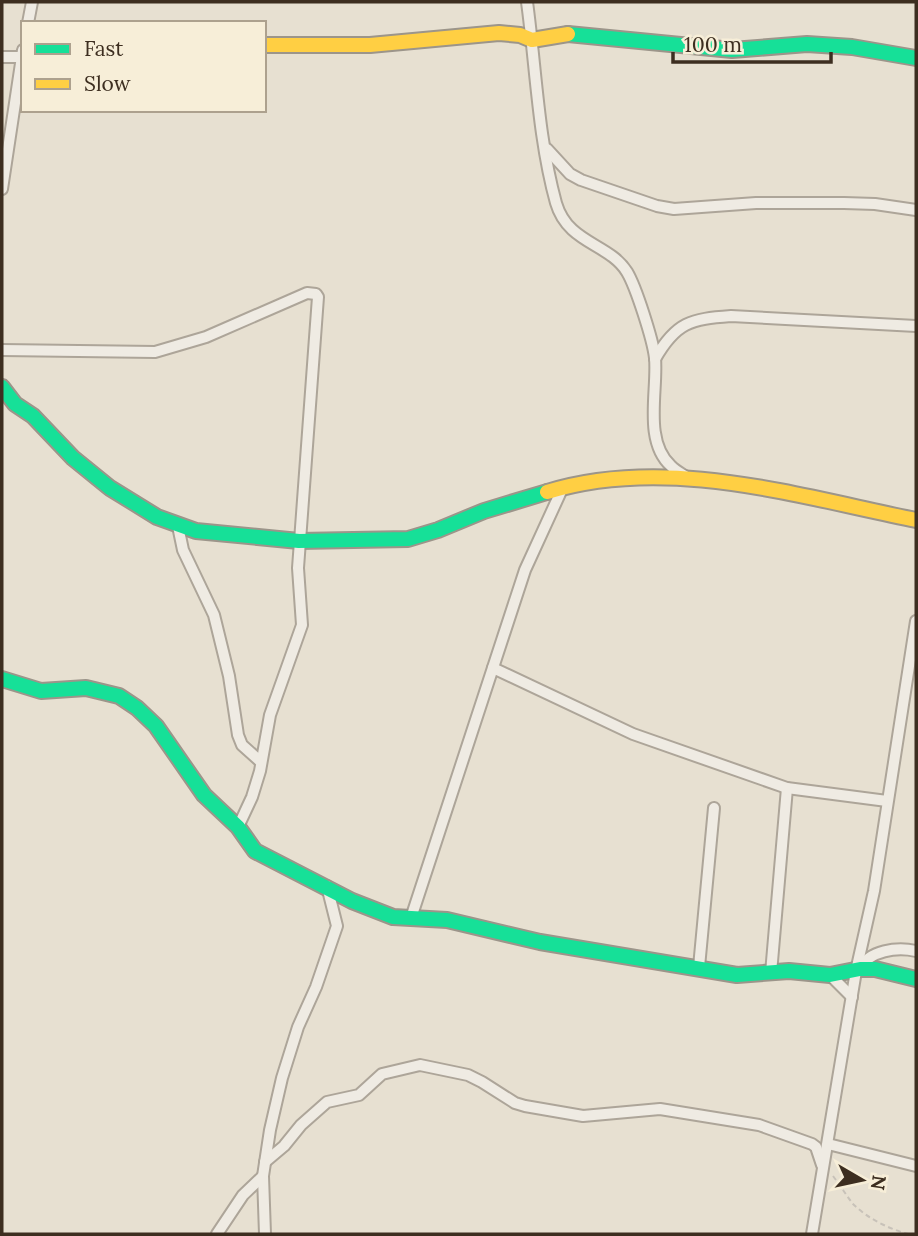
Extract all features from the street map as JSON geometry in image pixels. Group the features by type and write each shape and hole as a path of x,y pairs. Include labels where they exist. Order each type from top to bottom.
{"street":[{"path":"28,21 33,2"},
{"path":"527,2 545,146 556,205 567,224 588,243 613,256 627,272 650,332 655,359 655,434 658,446 670,466 690,479"},
{"path":"266,45 370,45 499,33 520,35 532,40 565,34 732,50 807,44 852,47 916,58"},
{"path":"2,57 21,55"},
{"path":"2,188 21,62"},
{"path":"545,146 570,174 581,180 666,208 687,209 756,203 844,203 875,204 916,211"},
{"path":"2,350 155,352 206,337 307,293 316,294 318,302 299,541 298,588 302,625 270,715 252,797 238,827"},
{"path":"655,359 666,340 678,328 694,320 708,318 731,316 916,326"},
{"path":"2,387 15,404 40,423 83,467 137,506 178,526 196,531 299,541 408,539 505,504 563,487 618,478 690,479 741,485 916,520"},
{"path":"411,918 525,570 563,487"},
{"path":"178,526 183,550 214,615 229,676 238,734 251,755 261,762"},
{"path":"813,1234 822,1165 874,891 887,801 910,690 916,621"},
{"path":"493,667 633,734 787,788 887,801"},
{"path":"2,679 41,691 86,688 119,696 156,726 204,794 265,858 366,907 393,917 447,920 540,942 737,975 789,971 830,975 858,970 884,970 916,979"},
{"path":"771,973 787,788"},
{"path":"699,967 714,808"},
{"path":"265,1234 263,1176 270,1130 288,1055 335,935 337,917 327,886"},
{"path":"858,970 863,962 878,953 916,951"},
{"path":"830,975 852,997"},
{"path":"265,1162 327,1102 359,1096 382,1074 420,1065 476,1078 515,1103 571,1115 612,1115 660,1109 759,1125 812,1144 816,1147 822,1165"},
{"path":"828,1144 916,1166"},
{"path":"217,1234 243,1195 263,1176"}],"path":[{"path":"822,1165 853,1204 892,1230 908,1234"}],"traffic: fast":[{"path":"568,34 732,50 807,44 852,47 916,58"},
{"path":"2,387 15,404 33,416 73,458 110,488 157,517 196,531 299,541 408,539 484,511 547,492"},
{"path":"2,679 41,691 86,688 119,696 156,726 204,795 238,827 255,851 352,901 393,917 447,920 540,942 737,975 789,971 830,975 875,969 916,979"}],"traffic: slow":[{"path":"266,45 370,45 499,33 520,35 532,40 568,34"},
{"path":"547,492 592,482 639,477 685,478 779,491 916,520"}]}
